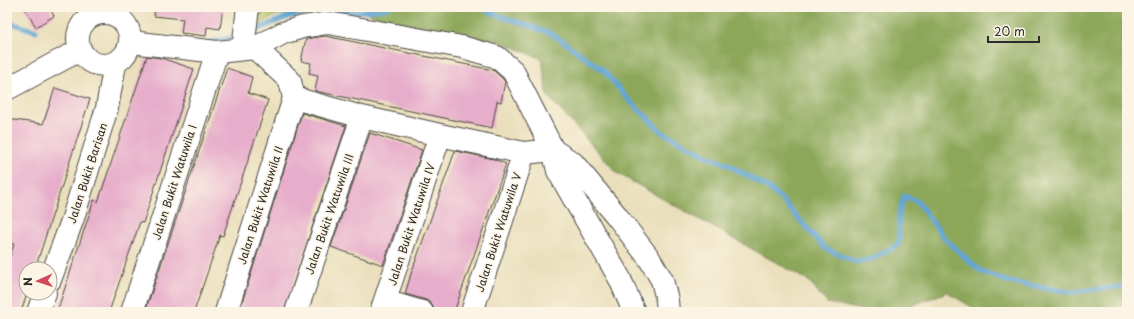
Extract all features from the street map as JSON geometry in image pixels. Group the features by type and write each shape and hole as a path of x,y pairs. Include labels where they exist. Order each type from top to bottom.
{"street":[{"path":"248,7 249,48"},
{"path":"114,11 127,25 131,42 128,51 122,59 115,64 105,66 95,64 86,59 80,50 78,40 80,30 85,22 93,16 114,11"},
{"path":"131,42 217,52 249,48 283,33 303,27 328,24 462,47 497,57 513,71 554,150 558,171 620,280 634,312"},
{"path":"249,48 290,81 294,98 362,117 524,152 554,150 573,163 616,214 649,258 662,280 667,300 668,312"},
{"path":"7,89 80,50"},
{"name":"Jalan Bukit Watuwila I","path":"132,312 217,52"},
{"name":"Jalan Bukit Barisan","path":"57,261 72,221 107,108 115,64"},
{"name":"Jalan Bukit Watuwila II","path":"226,312 294,98"},
{"name":"Jalan Bukit Watuwila III","path":"296,312 362,117"},
{"name":"Jalan Bukit Watuwila IV","path":"383,306 440,135"},
{"name":"Jalan Bukit Watuwila V","path":"472,312 524,152"},
{"path":"38,312 42,301"},
{"path":"383,306 422,312"}],"green space":[{"path":"253,7 328,7 276,15 256,27"},
{"path":"368,7 1127,7 1127,312 980,312 947,292 895,312 873,312 827,303 809,281 617,173 547,95 542,59 494,39 475,38 383,19 369,14"}],"building":[{"path":"24,7 49,7 54,16 36,27"},
{"path":"155,7 223,7 220,29 207,27 206,36 181,33 183,19 154,16"},
{"path":"325,36 493,70 505,82 501,102 497,101 492,128 315,91 318,75 309,73 311,63 301,61 306,39"},
{"path":"147,56 161,58 194,69 143,223 140,222 109,312 57,312 94,200 98,202"},
{"path":"227,68 252,77 248,93 268,100 223,236 220,235 194,312 145,312"},
{"path":"55,88 90,99 38,261 18,261 18,301 24,301 21,312 7,312 7,265 14,244 7,243 7,119 43,124"},
{"path":"302,113 346,126 284,312 239,312"},
{"path":"370,133 422,150 383,265 331,247"},
{"path":"455,151 494,159 506,164 454,312 434,312 431,303 405,294"}],"waterway":[{"path":"253,32 279,20 295,15 366,11 390,7"},
{"path":"478,7 550,33 564,42 604,71 625,96 662,132 711,158 727,164 767,187 779,197 826,249 857,262 872,259 899,244 899,213 904,196 917,201 944,238 980,271 1009,282 1071,292 1127,286"},
{"path":"7,20 11,23 36,31"},
{"path":"210,42 231,38"}]}
